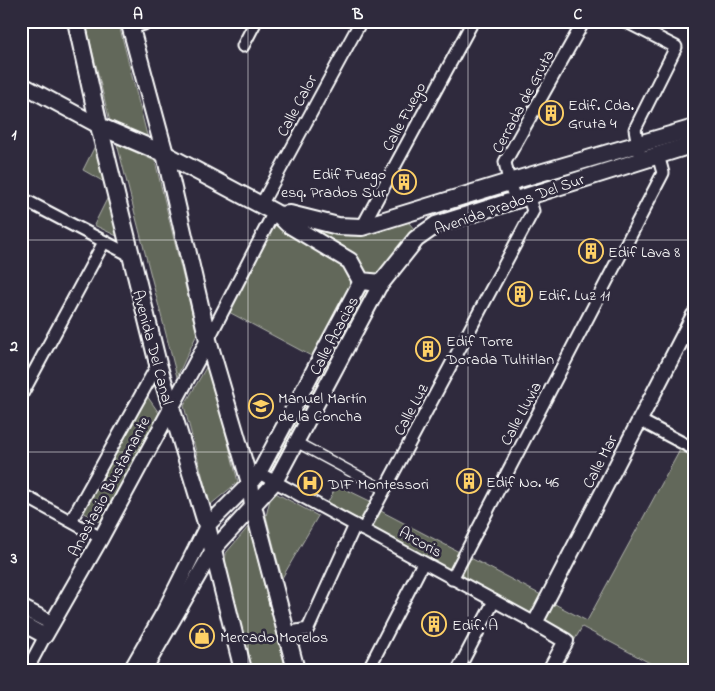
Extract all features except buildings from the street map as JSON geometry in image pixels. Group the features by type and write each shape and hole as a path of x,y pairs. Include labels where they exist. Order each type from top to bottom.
{"main road":[{"name":"Avenida Del Canal","path":"76,21 99,126 158,364 170,408 208,526 243,670"},
{"path":"136,24 208,340 254,478 253,506 296,670"},
{"name":"Avenida Prados Del Sur","path":"99,126 165,154 271,211 288,224 350,261 361,281"},
{"name":"Avenida Prados Del Sur","path":"381,283 416,239 436,225 522,197 640,152 694,128"},
{"name":"Avenida Prados Del Sur","path":"271,211 338,226 362,227 509,182 640,152 658,155 694,144"},
{"path":"361,281 381,283"}],"street":[{"path":"243,46 256,21"},
{"name":"Calle Calor","path":"271,211 360,21"},
{"name":"Calle Fuego","path":"362,227 473,21"},
{"name":"Cerrada de Gruta","path":"522,197 509,182 505,162 584,21"},
{"path":"625,21 676,48 635,129 640,152"},
{"path":"21,84 99,126"},
{"name":"Calle Lluvia","path":"452,578 663,173 658,155"},
{"name":"Calle Luz","path":"286,633 308,629 359,528 385,490 533,211 522,197"},
{"path":"21,198 130,255"},
{"path":"429,206 436,225"},
{"name":"Anastasio Bustamante","path":"27,670 101,538 170,408 191,374 271,211"},
{"path":"21,396 104,242"},
{"name":"Calle Acacias","path":"131,670 164,612 208,526 254,478 361,281"},
{"name":"Calle Acacias","path":"144,670 153,663 213,550 275,482 381,283"},
{"name":"Calle Mar","path":"535,623 694,314"},
{"path":"70,521 158,364"},
{"path":"639,420 694,449"},
{"path":"296,442 385,490"},
{"name":"Arcoris","path":"254,478 275,482 566,641 550,670"},
{"path":"21,494 101,538"},
{"path":"368,670 423,563"},
{"path":"458,670 494,601"},
{"path":"21,607 52,623"},
{"path":"21,623 45,636"}],"green space":[{"path":"85,21 118,21 148,139 110,122"},
{"path":"96,144 106,183 83,170"},
{"path":"117,144 155,161 197,334 177,377"},
{"path":"112,189 125,240 94,225"},
{"path":"290,215 312,222 403,216 415,230 380,282 362,279"},
{"path":"275,225 332,254 345,265 350,276 352,284 315,358 227,311 271,227"},
{"path":"362,283 379,284 275,480 261,472"},
{"path":"208,364 238,482 210,505 184,406"},
{"path":"147,396 159,413 100,522 83,512"},
{"path":"680,450 694,457 694,654 686,670 663,670 582,627 574,641 541,621 551,602 587,621"},
{"path":"337,485 372,502 362,521 327,504"},
{"path":"272,491 318,516 282,578 266,516"},
{"path":"377,509 545,597 534,618 368,528"},
{"path":"249,526 286,670 251,670 225,563 226,553"}],"place":[{"name":"Edif. Cda. Gruta 4","path":"551,113"},
{"name":"Edif Fuego esq. Prados Sur","path":"404,182"},
{"name":"Edif Lava 8","path":"591,251"},
{"name":"Edif. Luz 11","path":"520,294"},
{"name":"Edif Torre Dorada Tultitlan","path":"428,349"},
{"name":"Manuel Martín de la Concha","path":"261,406"},
{"name":"Edif No. 46","path":"469,481"},
{"name":"DIF Montessori","path":"310,483"},
{"name":"Edif. A","path":"434,624"},
{"name":"Mercado Morelos","path":"202,636"}]}
